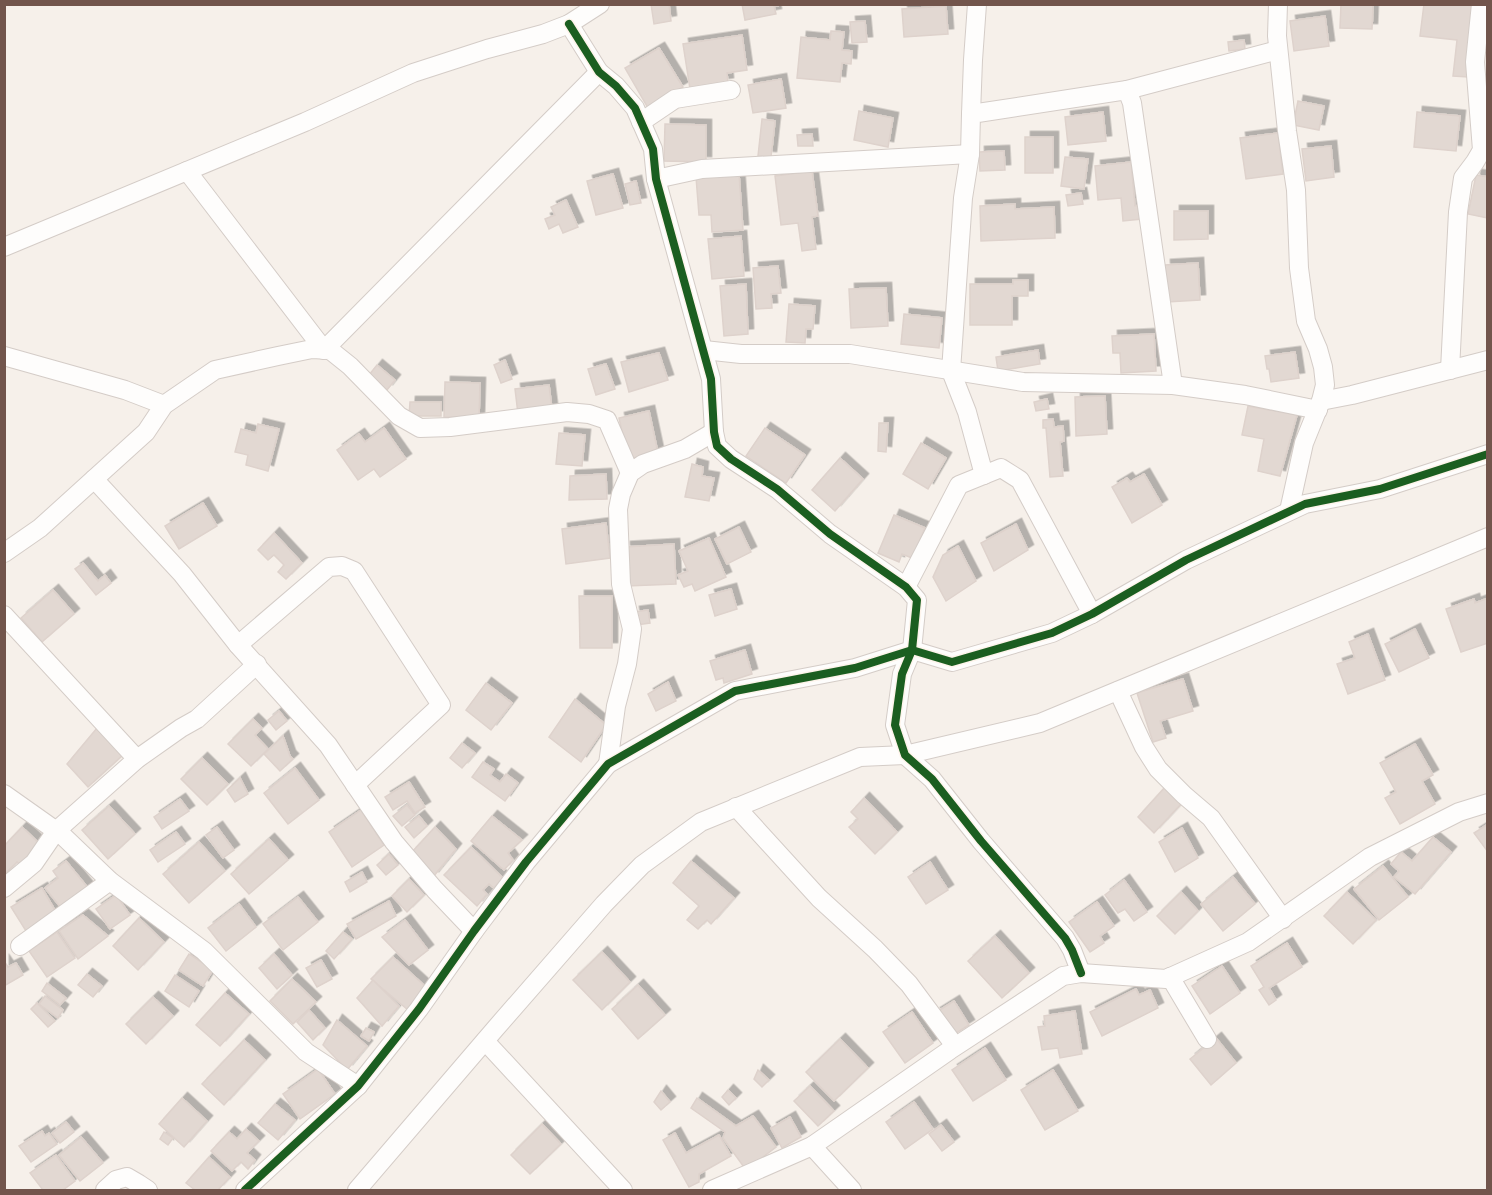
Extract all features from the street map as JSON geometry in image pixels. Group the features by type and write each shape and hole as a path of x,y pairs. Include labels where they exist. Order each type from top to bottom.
{"street":[{"path":"4,247 305,122 413,73 569,24 600,4"},
{"path":"977,4 970,153 963,198 951,371 967,412 984,475"},
{"path":"1278,4 1278,50 1296,190 1299,268 1306,321 1318,349 1323,368 1324,385 1320,405 1304,443 1289,512"},
{"path":"1450,370 1458,212 1463,178 1482,150 1475,62 1481,4"},
{"path":"569,24 599,72 616,86 635,108 653,149 656,179 711,379 717,446 731,459 777,489 830,534 906,587 916,600 912,650 902,674 895,725 905,755 932,779 981,841 1065,939 1081,973"},
{"path":"971,114 1127,90 1278,50"},
{"path":"324,350 599,72"},
{"path":"641,122 675,99 731,90"},
{"path":"1127,90 1132,103 1173,385"},
{"path":"656,179 702,169 970,153"},
{"path":"187,171 324,350"},
{"path":"4,553 40,528 146,432 164,405 215,370 312,349 330,350 399,416 420,428 450,427 567,412 590,414 607,420 630,473"},
{"path":"704,350 741,354 850,354 1023,381 1173,385 1320,405 1488,360"},
{"path":"4,356 124,390 164,405"},
{"path":"608,764 616,706 627,664 632,629 621,584 618,509 621,494 630,473 644,464 685,449 714,432"},
{"path":"245,1191 358,1086 419,1009 526,862 608,764 735,691 855,668 912,650 952,662 1052,633 1092,614 1186,560 1305,504 1380,489 1488,454"},
{"path":"906,587 959,485 1001,468 1020,480 1092,614"},
{"path":"94,479 182,574 238,645 328,745 394,842 474,931"},
{"path":"357,1191 604,904 642,865 701,822 860,757 905,755 1040,723 1488,537"},
{"path":"238,645 329,567 342,566 354,571 441,705 355,785"},
{"path":"4,615 137,759"},
{"path":"4,888 34,863 56,831 137,759 196,719 257,664"},
{"path":"1118,691 1144,747 1158,769 1211,818 1283,919"},
{"path":"4,794 56,831 110,881 204,951 306,1052 358,1086"},
{"path":"712,1191 812,1146 955,1046 1063,976 1081,973 1166,979 1248,942 1370,857 1459,812 1488,803"},
{"path":"736,807 819,898 875,949 909,984 955,1046"},
{"path":"20,946 110,881"},
{"path":"1170,977 1207,1039"},
{"path":"485,1041 623,1191"},
{"path":"812,1146 852,1191"},
{"path":"105,1191 116,1180 127,1177 148,1191"}],"building":[{"path":"651,4 669,4 671,21 654,24"},
{"path":"742,4 778,4 778,6 774,6 776,14 745,20"},
{"path":"1341,4 1373,4 1372,29 1340,28"},
{"path":"1424,4 1476,4 1468,77 1453,76 1457,40 1420,36"},
{"path":"946,6 948,34 904,37 902,9"},
{"path":"1325,16 1329,46 1294,51 1290,21"},
{"path":"865,21 867,42 852,43 850,22"},
{"path":"831,31 844,32 842,50 852,51 851,64 842,63 840,82 797,78 801,37 830,40"},
{"path":"742,35 747,70 727,73 728,83 690,89 683,44"},
{"path":"1244,40 1245,49 1229,51 1228,42"},
{"path":"659,48 683,87 648,108 625,68"},
{"path":"781,79 786,108 753,113 748,85"},
{"path":"1298,101 1324,106 1319,130 1293,125"},
{"path":"859,111 893,118 888,147 854,140"},
{"path":"1103,112 1106,141 1068,145 1065,117"},
{"path":"1417,112 1460,116 1456,151 1414,147"},
{"path":"762,119 775,121 771,157 758,156"},
{"path":"665,124 706,125 706,162 664,161"},
{"path":"1278,133 1283,174 1246,179 1240,138"},
{"path":"812,134 813,146 798,146 797,135"},
{"path":"1025,137 1053,137 1053,173 1025,173"},
{"path":"1331,146 1334,177 1306,181 1302,149"},
{"path":"1004,151 1005,170 980,171 979,152"},
{"path":"1065,157 1088,159 1084,189 1061,186"},
{"path":"1131,162 1135,206 1141,205 1142,219 1123,221 1121,198 1098,200 1095,166"},
{"path":"812,171 818,216 812,217 816,249 802,251 798,223 781,225 775,176"},
{"path":"613,174 623,208 596,215 587,181"},
{"path":"739,174 743,230 712,232 711,215 699,215 696,177"},
{"path":"1476,175 1488,177 1488,218 1468,214"},
{"path":"636,181 641,203 630,205 625,184"},
{"path":"1081,193 1083,204 1068,206 1066,195"},
{"path":"566,200 578,227 563,233 559,224 549,229 545,219 555,215 551,207"},
{"path":"1015,204 1015,209 1054,207 1055,238 981,241 980,206"},
{"path":"1174,211 1208,211 1208,239 1174,240"},
{"path":"741,236 744,276 712,279 708,239"},
{"path":"1198,263 1200,300 1167,302 1165,265"},
{"path":"778,266 781,293 771,294 772,308 756,309 753,268"},
{"path":"1013,280 1028,280 1028,296 1012,296 1012,325 970,325 970,284 1013,284"},
{"path":"746,284 748,334 724,336 720,286"},
{"path":"886,288 888,326 851,328 849,289"},
{"path":"789,304 815,306 813,329 806,329 805,343 786,342"},
{"path":"904,314 942,318 939,348 901,344"},
{"path":"1154,334 1156,371 1121,373 1120,353 1113,353 1112,336"},
{"path":"1038,350 1040,364 998,371 996,357"},
{"path":"1295,352 1299,378 1271,382 1265,356"},
{"path":"659,353 668,380 629,392 621,362"},
{"path":"505,360 512,379 501,383 494,365"},
{"path":"606,364 615,389 596,395 588,369"},
{"path":"377,365 395,380 387,390 369,375"},
{"path":"445,382 480,383 479,418 444,417"},
{"path":"549,385 552,409 518,414 515,389"},
{"path":"1105,396 1107,434 1076,436 1075,397"},
{"path":"1047,399 1049,409 1036,411 1034,402"},
{"path":"410,402 441,402 441,416 409,416"},
{"path":"1248,406 1297,415 1280,476 1258,471 1264,439 1242,435"},
{"path":"649,411 658,453 628,459 619,418"},
{"path":"1053,419 1054,427 1063,426 1064,441 1060,442 1063,476 1050,477 1046,428 1043,428 1043,420"},
{"path":"879,423 888,423 886,452 878,451"},
{"path":"258,424 279,429 268,471 246,465 248,455 235,452 241,429 256,433"},
{"path":"384,428 406,459 380,477 374,469 358,480 337,450 359,434 365,442"},
{"path":"765,428 805,455 786,483 746,456"},
{"path":"559,433 585,435 582,466 556,464"},
{"path":"921,443 946,458 928,489 903,474"},
{"path":"840,458 863,479 835,511 812,490"},
{"path":"692,464 703,467 702,476 714,478 709,501 685,497"},
{"path":"606,474 607,499 569,500 570,476"},
{"path":"1144,474 1162,505 1132,523 1112,487 1127,478 1130,482"},
{"path":"203,503 217,526 179,549 165,526"},
{"path":"894,515 925,528 912,558 902,554 899,562 878,553"},
{"path":"606,523 610,558 566,564 562,529"},
{"path":"1016,524 1028,550 994,571 981,543"},
{"path":"739,527 751,552 727,564 715,539"},
{"path":"274,533 302,563 286,579 278,572 284,565 274,555 268,560 258,550"},
{"path":"709,538 726,577 695,591 692,584 684,587 678,575 688,571 679,551"},
{"path":"674,544 676,584 627,586 625,547"},
{"path":"958,546 976,581 946,601 933,577 943,555"},
{"path":"83,563 98,581 105,575 111,583 96,595 75,569"},
{"path":"731,589 737,609 715,616 709,595"},
{"path":"53,590 74,614 42,642 21,618"},
{"path":"579,596 612,596 612,648 580,648"},
{"path":"1488,598 1488,643 1461,652 1446,609 1474,599 1475,603"},
{"path":"648,610 650,623 636,625 634,612"},
{"path":"1415,629 1429,658 1399,672 1385,644"},
{"path":"1368,634 1385,680 1348,694 1337,664 1355,658 1349,642"},
{"path":"745,650 752,674 724,683 723,678 716,680 710,661"},
{"path":"1183,679 1193,711 1160,721 1166,738 1153,742 1137,693"},
{"path":"668,682 676,701 656,711 648,694"},
{"path":"486,683 512,703 491,730 466,710"},
{"path":"575,699 606,725 581,762 549,737"},
{"path":"279,711 287,721 276,730 268,720"},
{"path":"253,719 262,728 255,735 268,749 251,766 228,744"},
{"path":"97,728 123,755 88,787 67,764"},
{"path":"283,736 293,759 280,771 264,754"},
{"path":"462,743 475,753 462,768 450,758"},
{"path":"1415,744 1433,775 1422,781 1435,804 1400,824 1385,798 1396,792 1380,763"},
{"path":"202,758 228,784 207,805 181,779"},
{"path":"483,762 494,769 490,775 500,782 506,774 518,783 505,801 472,777"},
{"path":"295,768 319,800 288,824 264,793"},
{"path":"240,778 248,794 235,802 227,790"},
{"path":"409,782 425,807 415,813 407,801 393,810 385,797"},
{"path":"1166,786 1183,802 1154,833 1138,817"},
{"path":"864,798 897,832 875,854 849,827 858,819 851,812"},
{"path":"180,799 189,811 162,829 154,817"},
{"path":"407,805 415,815 402,826 393,816"},
{"path":"109,806 135,834 108,859 82,830"},
{"path":"361,810 384,845 352,867 329,832"},
{"path":"419,816 427,826 414,838 405,827"},
{"path":"492,816 522,840 508,853 513,860 504,870 471,841"},
{"path":"1488,824 1488,852 1474,833"},
{"path":"22,827 40,844 20,865 17,862 4,875 4,846"},
{"path":"217,827 234,850 223,858 206,835"},
{"path":"435,827 456,849 433,877 411,853"},
{"path":"1182,828 1198,858 1175,872 1159,842"},
{"path":"176,832 185,844 158,862 150,850"},
{"path":"1433,837 1451,852 1415,894 1394,877 1399,871 1391,864 1401,852 1412,861"},
{"path":"269,839 288,860 249,894 231,874"},
{"path":"199,842 225,871 189,903 163,874"},
{"path":"471,847 503,878 494,888 489,884 483,890 487,894 477,906 444,875"},
{"path":"389,854 398,865 386,875 377,865"},
{"path":"66,861 88,888 62,909 45,888 58,878 53,871"},
{"path":"691,861 734,898 711,924 707,920 698,929 687,920 699,906 673,883"},
{"path":"930,862 948,890 926,904 908,877"},
{"path":"1383,866 1408,897 1379,920 1354,889"},
{"path":"362,872 367,882 350,892 345,882"},
{"path":"1233,877 1255,904 1223,931 1201,904"},
{"path":"409,879 424,895 407,912 392,896"},
{"path":"1124,880 1147,912 1134,921 1125,909 1118,913 1105,895"},
{"path":"42,888 56,912 26,931 11,907"},
{"path":"1181,892 1198,911 1175,934 1157,916"},
{"path":"1347,892 1376,920 1353,944 1324,916"},
{"path":"116,895 130,915 110,929 96,909"},
{"path":"298,897 318,922 283,950 263,924"},
{"path":"389,901 396,916 356,939 347,924"},
{"path":"1097,902 1114,926 1100,936 1104,943 1090,952 1069,922"},
{"path":"239,904 256,927 226,951 208,928"},
{"path":"83,915 108,936 78,959 59,931"},
{"path":"139,918 164,942 138,970 113,946"},
{"path":"405,920 428,950 409,965 382,937"},
{"path":"57,932 75,958 47,977 29,951"},
{"path":"343,932 352,939 334,959 326,951"},
{"path":"995,936 1029,973 1002,998 968,961"},
{"path":"1287,943 1302,967 1269,988 1276,1000 1269,1005 1259,990 1264,987 1251,966"},
{"path":"602,952 630,982 602,1010 573,980"},
{"path":"189,954 213,970 203,986 179,970"},
{"path":"274,954 292,975 277,989 259,968"},
{"path":"393,957 425,986 408,1010 371,979"},
{"path":"321,960 332,979 317,987 306,968"},
{"path":"4,961 8,967 16,963 23,975 4,986"},
{"path":"1222,966 1240,993 1210,1014 1192,986"},
{"path":"87,974 102,986 93,997 78,985"},
{"path":"175,975 199,991 189,1007 165,991"},
{"path":"292,979 316,1002 293,1024 270,1001"},
{"path":"373,980 399,1006 382,1026 357,998"},
{"path":"47,983 66,998 60,1005 42,991"},
{"path":"638,985 665,1015 638,1039 612,1009"},
{"path":"1136,989 1139,995 1150,990 1158,1008 1102,1036 1090,1012"},
{"path":"225,993 249,1014 220,1046 196,1025"},
{"path":"45,996 63,1010 58,1018 39,1004"},
{"path":"153,997 173,1016 146,1044 126,1024"},
{"path":"954,1001 969,1025 950,1037 935,1013"},
{"path":"37,1003 55,1021 48,1027 31,1009"},
{"path":"309,1010 325,1028 313,1040 297,1022"},
{"path":"1075,1011 1082,1054 1060,1058 1058,1048 1042,1050 1038,1027 1045,1026 1044,1016"},
{"path":"912,1012 933,1043 905,1063 883,1032"},
{"path":"337,1020 367,1046 347,1070 323,1045"},
{"path":"366,1028 374,1032 369,1041 361,1036"},
{"path":"1216,1038 1236,1063 1211,1085 1190,1059"},
{"path":"840,1039 868,1068 834,1101 806,1072"},
{"path":"244,1040 265,1060 224,1105 202,1084"},
{"path":"985,1048 1006,1080 973,1101 952,1070"},
{"path":"318,1069 335,1094 300,1119 283,1094"},
{"path":"758,1070 769,1080 762,1087 754,1079"},
{"path":"1053,1070 1078,1111 1045,1130 1021,1090"},
{"path":"810,1086 834,1111 818,1126 794,1101"},
{"path":"728,1090 736,1098 729,1105 722,1097"},
{"path":"661,1091 670,1102 661,1110 654,1102"},
{"path":"182,1098 207,1121 184,1147 159,1124"},
{"path":"697,1098 736,1126 753,1116 776,1147 746,1170 723,1138 725,1132 691,1108"},
{"path":"914,1102 933,1129 905,1149 886,1122"},
{"path":"275,1104 295,1120 278,1140 258,1123"},
{"path":"790,1117 801,1137 782,1148 771,1128"},
{"path":"66,1122 74,1132 60,1143 52,1133"},
{"path":"542,1124 561,1144 530,1174 511,1155"},
{"path":"941,1125 954,1142 942,1151 929,1134"},
{"path":"246,1129 259,1141 247,1153 255,1160 248,1169 241,1162 232,1171 211,1151 229,1132 237,1139"},
{"path":"42,1131 45,1136 49,1133 57,1144 31,1162 19,1146"},
{"path":"164,1132 173,1138 168,1145 160,1139"},
{"path":"675,1133 686,1153 719,1135 731,1156 699,1174 699,1182 689,1187 663,1140"},
{"path":"81,1137 103,1163 80,1181 59,1155"},
{"path":"56,1155 75,1181 63,1190 43,1190 30,1173"},
{"path":"209,1157 230,1177 218,1190 195,1190 186,1183"}],"cycle path":[{"path":"569,24 599,72 616,86 635,108 653,149 656,179 711,379 717,446 731,459 777,489 830,534 906,587 917,600 912,650 902,674 895,725 905,755 932,779 981,841 1065,938 1081,973"},
{"path":"245,1190 358,1086 419,1009 526,862 608,764 735,691 855,668 912,650 952,662 1052,633 1092,614 1186,560 1305,504 1380,489 1488,454"}]}
